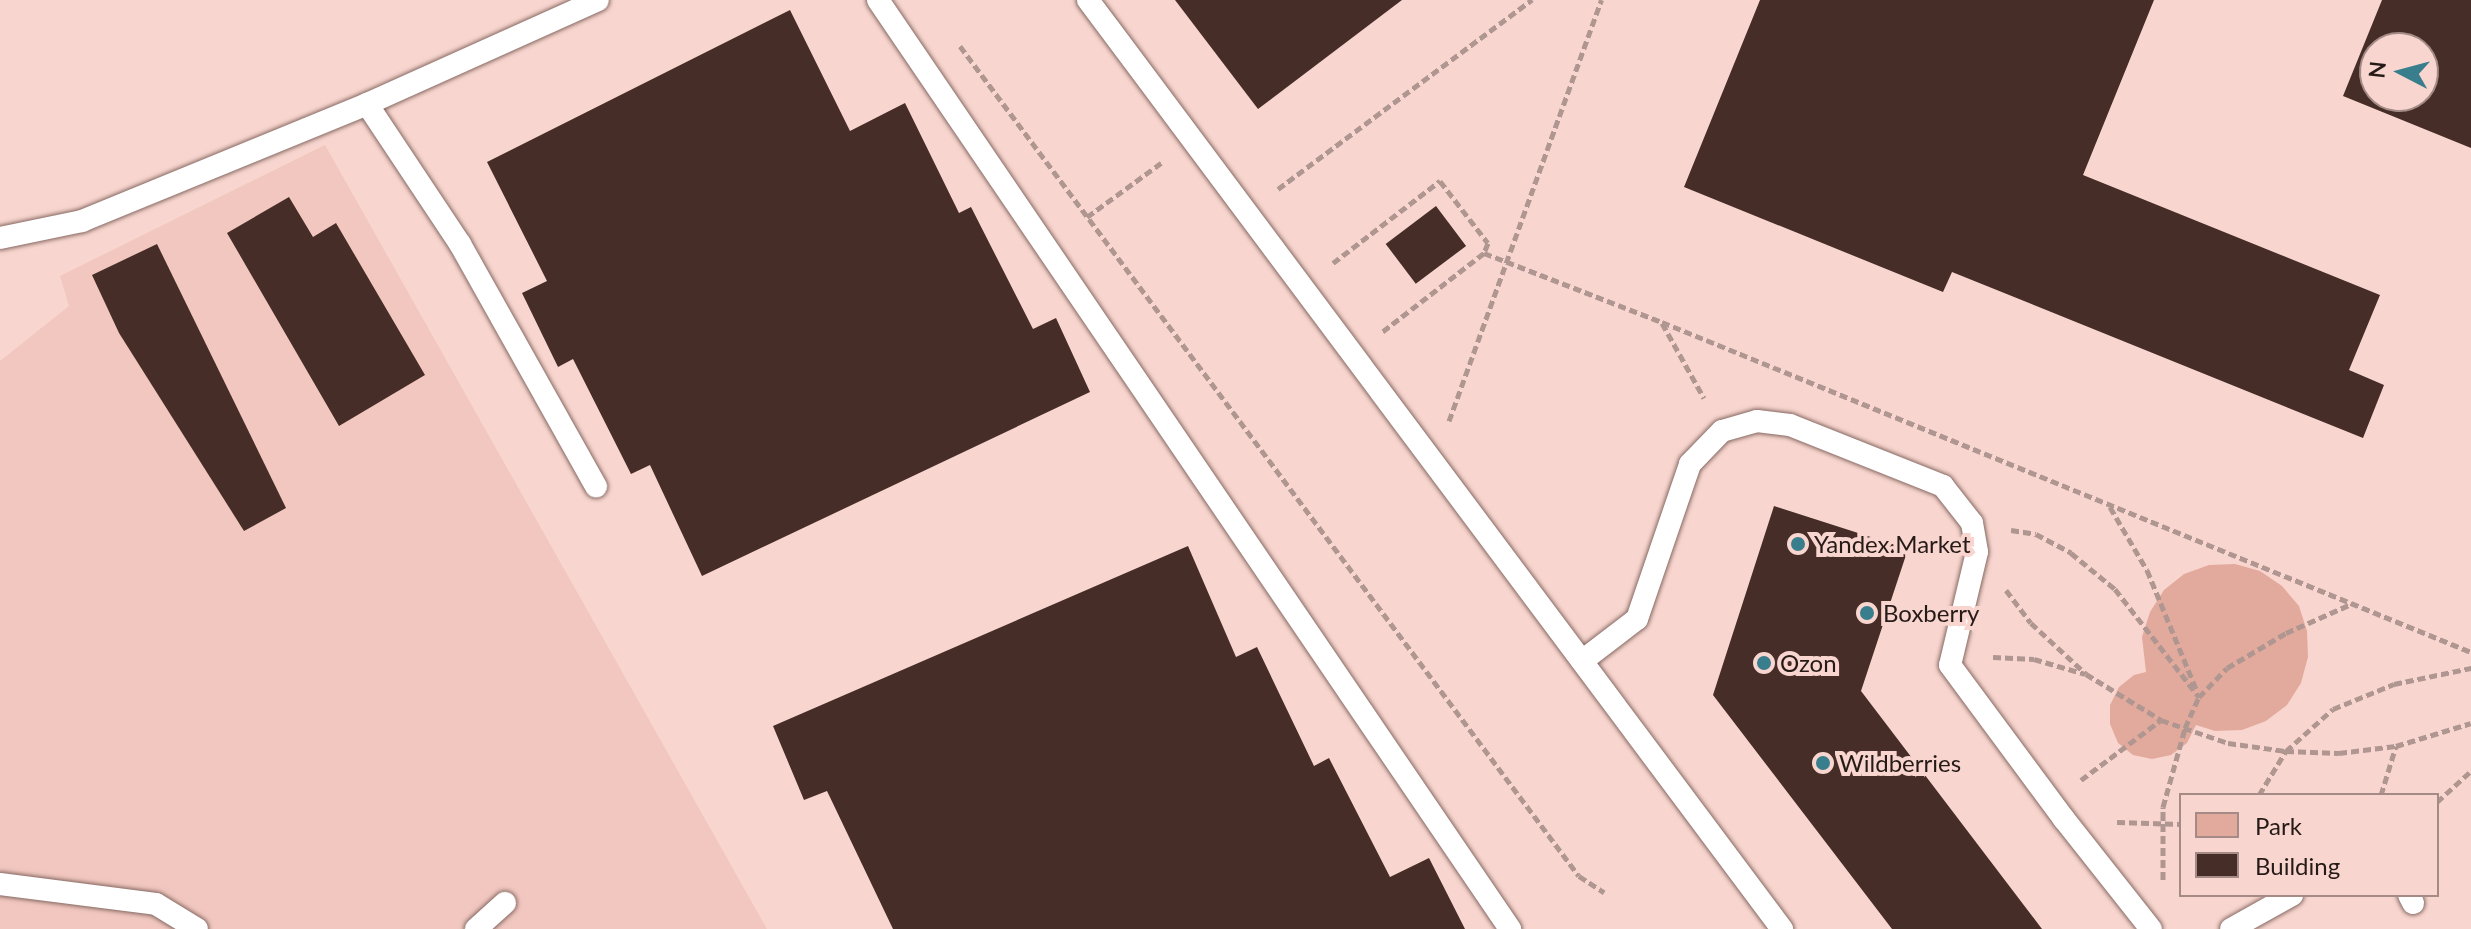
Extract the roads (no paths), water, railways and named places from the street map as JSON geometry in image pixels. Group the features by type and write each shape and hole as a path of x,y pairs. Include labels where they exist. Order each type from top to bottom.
{"lane":[{"path":"0,238 82,221 367,104 598,0"},
{"path":"878,0 1510,929"},
{"path":"1088,0 1782,929"},
{"path":"367,104 460,244 596,486"},
{"path":"1582,661 1637,619 1690,464 1722,431 1757,421 1790,425 1943,486 1972,523 1977,552 1950,665 2151,929"},
{"path":"0,884 156,904 197,929"},
{"path":"2231,929 2288,897"},
{"path":"476,929 505,903"}],"place":[{"name":"Yandex.Market","path":"1798,544"},
{"name":"Boxberry","path":"1867,613"},
{"name":"Ozon","path":"1764,663"},
{"name":"Wildberries","path":"1823,763"}]}
